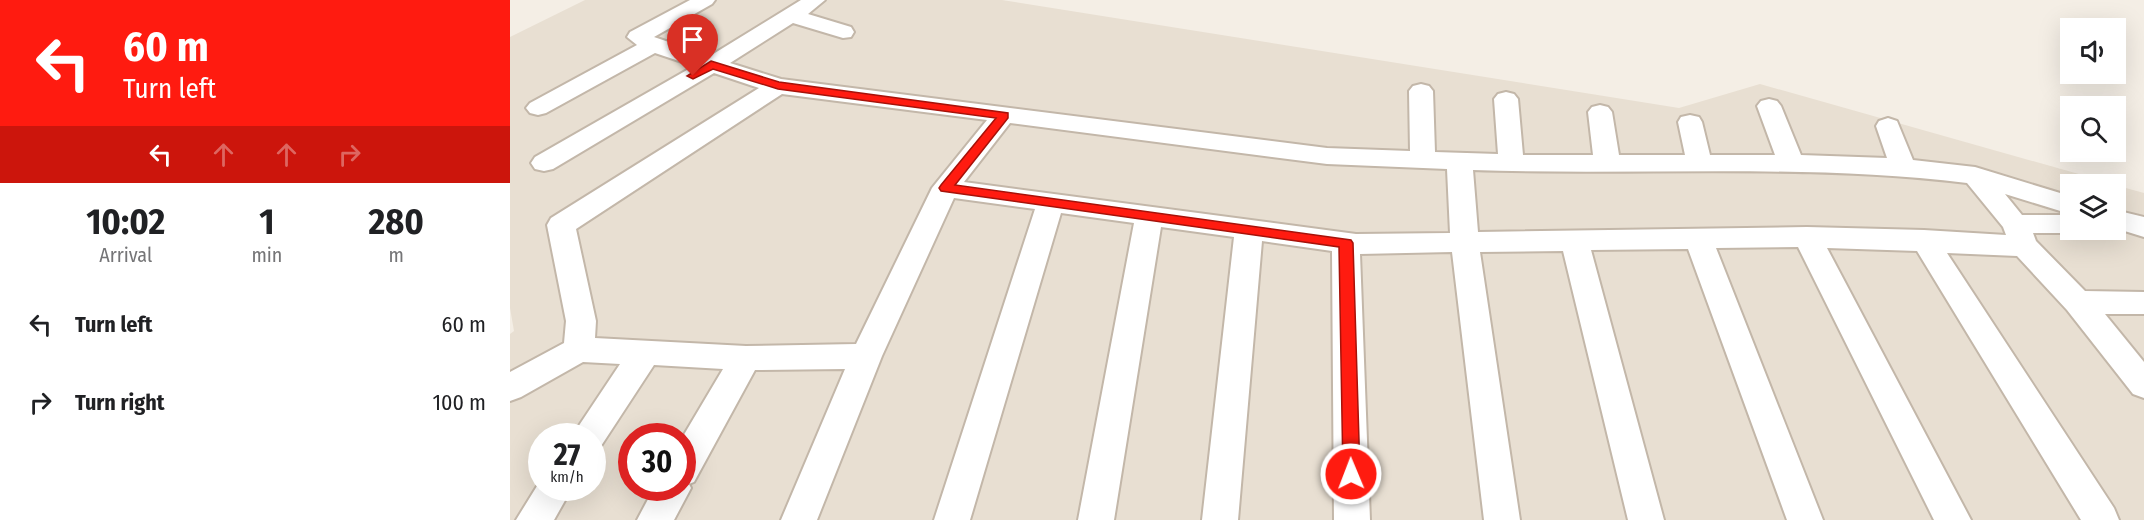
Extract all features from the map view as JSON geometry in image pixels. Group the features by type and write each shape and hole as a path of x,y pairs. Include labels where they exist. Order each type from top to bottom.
{"street":[{"path":"705,0 638,38 711,65 778,86 1327,156 1510,163 1791,163 1903,167 1975,176 2060,202"},
{"path":"544,163 711,65 815,0"},
{"path":"790,15 843,32"},
{"path":"538,108 653,45"},
{"path":"579,349 581,321 561,225 778,86"},
{"path":"1421,91 1423,160"},
{"path":"1506,99 1510,163"},
{"path":"1769,106 1791,163"},
{"path":"1600,112 1607,162"},
{"path":"800,520 866,356 945,188 1004,115"},
{"path":"1689,122 1699,163"},
{"path":"1888,126 1903,167"},
{"path":"1459,161 1465,242 1502,520"},
{"path":"1975,176 2019,235 2078,302 2144,385"},
{"path":"945,188 1346,243 1807,237 1924,240 2019,235 2060,226"},
{"path":"952,520 1051,202"},
{"path":"1096,520 1149,215"},
{"path":"1220,520 1250,229"},
{"path":"1807,237 1953,520"},
{"path":"1698,239 1805,520"},
{"path":"1574,240 1646,520"},
{"path":"1924,240 2101,520"},
{"path":"1346,243 1352,520"},
{"path":"2078,302 2144,303"},
{"path":"510,388 579,349 746,358 866,356"},
{"path":"598,423 645,353"},
{"path":"696,446 746,358"},
{"path":"534,520 546,501"},
{"path":"655,520 666,501"}],"shaded area":[{"path":"585,0 1002,0 1679,108 1760,84 2079,174 2060,174 2060,240 2126,240 2126,188 2144,193 2144,520 510,520 510,334 514,331 510,308 510,37"}],"route":[{"path":"693,76 711,65 778,86 1004,115 945,188 1346,243 1351,474"}]}
